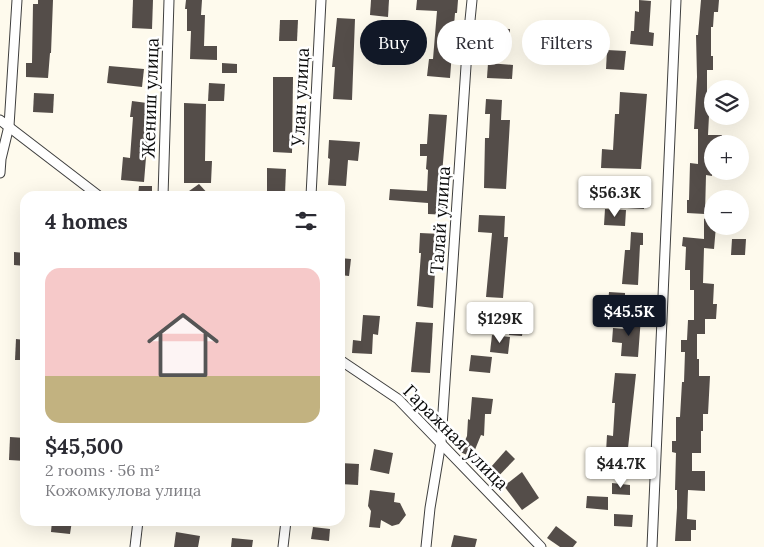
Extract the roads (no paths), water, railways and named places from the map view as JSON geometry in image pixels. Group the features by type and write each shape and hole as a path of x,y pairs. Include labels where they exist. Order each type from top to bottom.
{"street":[{"path":"0,173 8,126 17,0"},
{"name":"Жениш улица","path":"163,191 169,0"},
{"name":"Улан улица","path":"311,191 320,0"},
{"name":"Талай улица","path":"426,547 430,508 441,442 466,51 472,0"},
{"path":"652,547 676,0"},
{"path":"0,120 92,191"},
{"name":"Гаражная улица","path":"345,363 398,398 541,547"},
{"path":"135,547 137,526"},
{"path":"283,547 285,526"}]}
